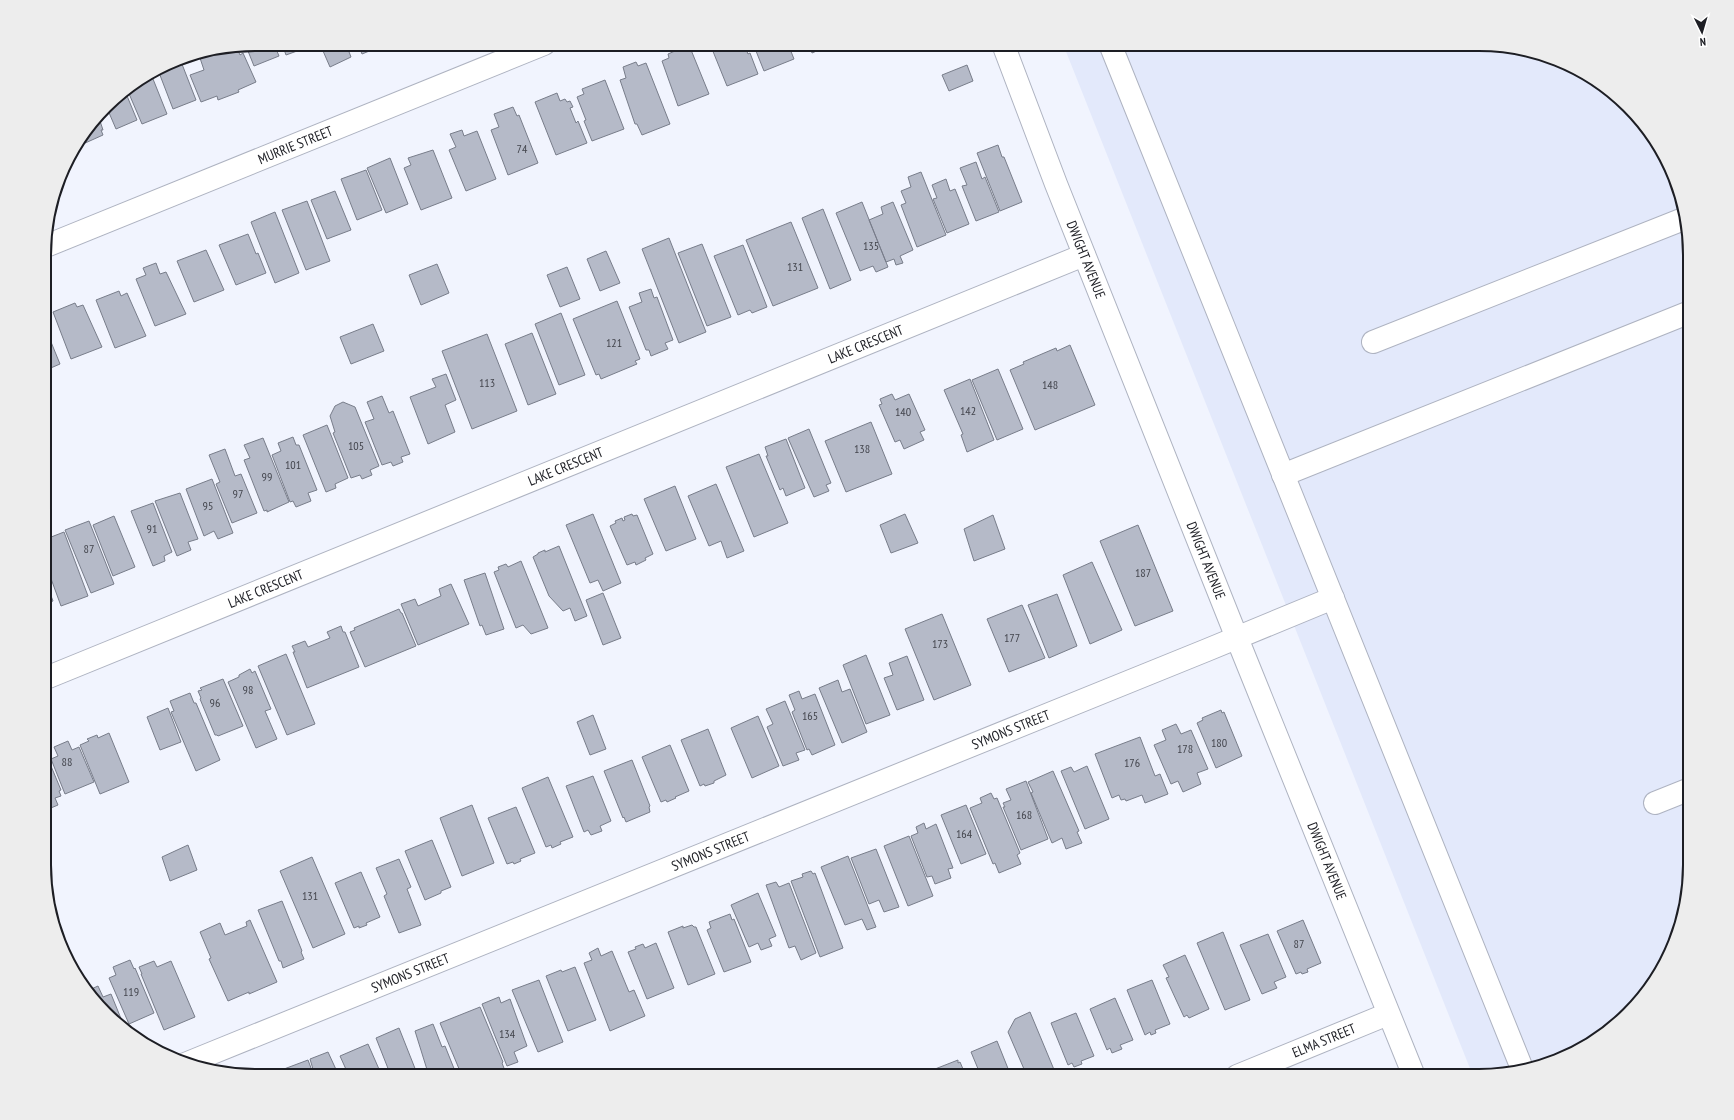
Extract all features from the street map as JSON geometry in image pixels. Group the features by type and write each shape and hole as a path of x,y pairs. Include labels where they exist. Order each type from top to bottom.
{"street":[{"name":"MURRIE STREET","path":"51,244 527,51"},
{"name":"DWIGHT AVENUE","path":"1006,51 1084,255 1411,1069"},
{"path":"1113,51 1520,1065"},
{"path":"1373,342 1680,220"},
{"name":"LAKE CRESCENT","path":"51,676 1084,255"},
{"path":"1283,475 1683,315"},
{"name":"SYMONS STREET","path":"195,1060 1333,598"},
{"path":"1655,803 1683,793"},
{"name":"ELMA STREET","path":"1254,1069 1388,1014"}],"shaded area":[{"path":"1066,51 1493,51 1519,55 1557,66 1593,85 1614,102 1632,120 1649,141 1668,177 1676,202 1683,241 1683,879 1679,905 1668,943 1649,979 1632,1000 1614,1018 1593,1035 1557,1054 1532,1062 1493,1069 1470,1069"}],"building":[{"path":"238,51 240,55 243,53 256,82 238,90 239,92 218,100 217,96 201,102 190,75 204,70 200,59"},
{"path":"248,51 277,51 279,56 254,66"},
{"path":"285,51 297,51 286,55"},
{"path":"323,51 349,51 351,57 330,67"},
{"path":"361,51 369,51 362,54"},
{"path":"675,51 691,51 709,94 678,106 662,61 669,58 668,54"},
{"path":"713,51 747,51 748,54 750,53 758,74 727,86"},
{"path":"756,51 791,51 794,59 764,71"},
{"path":"636,62 638,66 646,63 670,124 642,135 637,124 635,124 620,80 626,78 623,67"},
{"path":"182,64 196,100 173,109 160,75"},
{"path":"967,65 973,81 949,91 942,75"},
{"path":"153,78 167,114 142,124 129,94"},
{"path":"605,80 624,129 592,141 577,97 584,94 582,89"},
{"path":"557,93 560,101 565,99 567,102 570,101 573,107 570,108 576,123 578,121 587,143 556,155 535,102"},
{"path":"127,96 137,120 116,129 109,113"},
{"path":"513,107 517,116 519,115 538,163 508,175 491,130 499,127 494,114"},
{"path":"100,122 103,135 83,144"},
{"path":"462,130 464,136 477,131 496,179 466,191 449,150 456,147 450,134"},
{"path":"998,145 1022,202 1000,211 977,153"},
{"path":"433,150 452,198 421,210 404,168 411,165 408,158"},
{"path":"390,158 408,204 386,213 367,168"},
{"path":"976,162 982,179 985,177 999,212 976,221 962,186 967,185 960,168"},
{"path":"366,170 382,210 357,220 341,179"},
{"path":"921,172 946,235 917,247 901,205 906,203 901,191 911,187 908,177"},
{"path":"946,179 950,191 955,189 969,224 947,233 933,199 937,198 932,185"},
{"path":"335,191 351,230 327,239 311,200"},
{"path":"307,201 330,261 306,270 282,210"},
{"path":"862,202 888,267 876,272 873,266 860,271 836,213"},
{"path":"893,202 913,250 900,256 903,263 896,265 894,259 886,262 869,220 883,214 881,207"},
{"path":"823,209 851,280 830,289 802,218"},
{"path":"275,212 299,273 275,283 251,222"},
{"path":"791,222 818,288 773,306 746,240"},
{"path":"248,234 266,273 236,285 219,245"},
{"path":"669,238 706,332 679,343 642,249"},
{"path":"702,244 731,317 707,326 678,253"},
{"path":"743,245 767,307 752,313 750,310 738,315 714,256"},
{"path":"206,250 224,290 194,302 177,261"},
{"path":"606,251 620,283 600,291 587,259"},
{"path":"156,263 160,274 166,272 186,314 155,326 136,279 146,275 143,268"},
{"path":"437,264 449,293 421,305 409,275"},
{"path":"567,267 580,299 560,307 547,275"},
{"path":"651,289 654,298 657,297 673,340 665,343 668,349 651,356 649,350 646,350 629,307 642,302 639,293"},
{"path":"119,291 121,296 127,293 146,336 115,348 96,300"},
{"path":"617,301 640,359 635,361 637,364 601,379 599,374 596,375 573,319"},
{"path":"75,303 77,307 83,305 102,347 71,359 53,312"},
{"path":"561,313 585,375 559,385 535,324"},
{"path":"373,324 384,351 351,364 340,337"},
{"path":"532,333 556,394 528,405 505,344"},
{"path":"487,334 517,411 472,429 442,351"},
{"path":"51,342 60,364 51,368"},
{"path":"1070,345 1095,405 1035,430 1010,370 1024,364 1023,362 1056,348 1057,351"},
{"path":"998,369 1023,429 997,440 972,380"},
{"path":"446,374 456,400 445,405 455,432 428,444 410,397 436,387 432,379"},
{"path":"970,379 994,440 967,452 961,435 963,434 944,390"},
{"path":"892,394 895,400 909,394 925,430 920,432 924,440 904,449 900,440 895,442 879,405 882,404 880,399"},
{"path":"382,396 389,413 393,411 410,454 401,457 403,462 393,466 391,462 382,465 365,422 374,419 367,402"},
{"path":"343,402 355,407 379,466 370,470 372,475 362,479 360,475 351,478 333,433 335,432 330,416 335,406"},
{"path":"871,422 892,474 846,492 825,441"},
{"path":"327,425 348,478 335,484 336,488 326,492 303,435"},
{"path":"809,429 831,483 826,485 829,491 814,497 788,438"},
{"path":"293,437 296,445 299,445 317,490 308,493 311,501 296,507 293,501 290,502 272,455 281,451 278,443"},
{"path":"263,438 289,502 267,512 267,510 264,511 244,460 250,458 244,445"},
{"path":"786,439 805,488 786,496 783,488 780,490 766,456 768,456 765,447"},
{"path":"225,449 235,476 241,474 257,513 232,523 216,484 220,482 209,455"},
{"path":"759,454 788,523 754,537 726,467"},
{"path":"212,479 233,533 218,539 214,531 204,536 186,489"},
{"path":"716,484 744,551 727,558 721,541 709,546 688,496"},
{"path":"675,486 696,539 666,551 644,499"},
{"path":"180,493 198,539 188,542 191,550 177,556 155,501"},
{"path":"153,503 172,552 164,556 165,561 153,566 131,511"},
{"path":"593,514 621,583 603,591 598,580 590,583 566,525"},
{"path":"632,514 633,516 637,515 653,554 645,558 646,560 636,565 635,562 627,565 610,526 616,523 615,521 622,518 623,521 625,520 624,517"},
{"path":"905,514 918,543 891,553 880,525"},
{"path":"993,515 1005,549 974,561 964,529"},
{"path":"114,516 135,567 113,576 93,525"},
{"path":"89,521 114,584 91,593 65,530"},
{"path":"1138,525 1173,611 1135,626 1100,541"},
{"path":"64,532 88,596 61,606 51,579 51,537"},
{"path":"559,546 587,616 575,621 570,608 563,611 549,596 533,557 545,550 545,552"},
{"path":"521,561 548,628 531,634 523,625 516,628 494,572 499,570 498,567 506,564 508,567"},
{"path":"1092,562 1122,630 1090,644 1063,575"},
{"path":"485,573 504,629 486,635 482,625 480,626 464,580"},
{"path":"451,584 469,624 418,645 401,604 415,599 418,606 441,596 439,589"},
{"path":"603,593 621,638 603,645 586,600"},
{"path":"1057,594 1077,646 1049,658 1028,605"},
{"path":"1022,605 1045,658 1009,672 987,619"},
{"path":"399,609 416,646 365,667 350,632 355,630 354,628"},
{"path":"942,614 971,685 934,700 905,629"},
{"path":"341,626 343,632 345,632 359,667 307,688 292,646 305,641 308,647 330,638 327,632"},
{"path":"286,654 315,724 287,735 258,666"},
{"path":"866,655 890,715 866,724 843,665"},
{"path":"907,656 924,700 897,710 884,678 893,675 889,663"},
{"path":"250,669 252,673 255,671 271,709 265,711 277,739 256,748 228,682 239,677 239,675"},
{"path":"223,679 243,726 218,736 215,735 198,691 202,690 200,688"},
{"path":"838,680 842,692 850,689 867,732 842,743 819,688"},
{"path":"799,691 802,699 815,694 835,745 812,755 809,749 807,750 792,712 795,710 789,695"},
{"path":"190,693 194,703 196,703 220,760 196,771 171,712 174,711 170,701"},
{"path":"785,701 805,750 796,753 799,760 783,766 767,727 773,724 766,709"},
{"path":"168,708 181,742 160,750 147,717"},
{"path":"1221,710 1222,713 1224,712 1242,756 1216,768 1197,723 1203,720 1202,718"},
{"path":"593,715 606,749 590,755 577,722"},
{"path":"758,716 779,766 752,778 731,728"},
{"path":"1176,724 1181,734 1191,730 1208,769 1197,773 1201,784 1183,792 1178,781 1171,784 1154,745 1166,740 1162,730"},
{"path":"708,729 726,775 714,781 714,783 700,786 681,740"},
{"path":"109,733 129,782 100,794 80,745 89,741 87,739 97,735 98,738"},
{"path":"1140,737 1155,776 1160,774 1168,794 1145,803 1142,795 1126,801 1125,799 1121,800 1119,795 1112,798 1095,754"},
{"path":"68,741 72,750 79,747 94,782 65,794 51,759 58,756 54,747"},
{"path":"670,745 689,791 667,802 666,800 661,802 642,757"},
{"path":"632,760 650,806 650,812 626,822 604,771"},
{"path":"51,766 61,790 59,791 61,796 55,798 58,805 51,808"},
{"path":"1087,766 1109,819 1085,829 1061,771 1071,767 1074,772"},
{"path":"1053,771 1079,831 1077,832 1082,843 1066,849 1062,838 1052,843 1031,793 1033,792 1028,782"},
{"path":"593,776 611,821 600,826 602,831 591,835 588,830 584,832 566,786"},
{"path":"548,777 573,837 560,842 561,844 552,848 551,845 546,847 522,788"},
{"path":"1026,781 1048,839 1021,850 1003,807 1005,807 1003,803 1011,800 1006,789"},
{"path":"991,793 994,799 997,798 1020,853 1017,855 1021,864 999,873 995,863 993,864 970,808 982,803 980,798"},
{"path":"472,805 494,863 462,876 440,818"},
{"path":"966,805 986,854 961,864 941,815"},
{"path":"516,807 535,853 520,859 521,861 514,864 513,862 507,864 488,818"},
{"path":"924,823 926,829 936,824 953,868 948,869 951,878 935,884 932,876 927,877 911,836 918,833 916,827"},
{"path":"909,836 933,896 908,906 884,846"},
{"path":"432,840 451,887 425,900 405,851"},
{"path":"188,845 197,870 170,881 162,857"},
{"path":"876,849 899,907 884,912 879,900 869,904 851,858"},
{"path":"848,856 876,927 867,930 862,919 845,925 821,867"},
{"path":"312,857 345,934 313,948 280,871"},
{"path":"399,859 411,887 407,889 421,925 399,933 384,896 387,894 376,868"},
{"path":"811,871 813,874 815,873 843,948 820,957 791,881 803,877 802,874"},
{"path":"361,872 380,917 366,923 367,925 354,928 335,883"},
{"path":"776,882 779,887 789,883 816,953 801,960 795,946 789,948 766,885"},
{"path":"758,893 776,936 769,939 772,946 761,950 758,943 749,947 731,905"},
{"path":"282,901 304,959 283,968 258,910"},
{"path":"730,914 732,920 734,919 751,962 724,972 707,930 711,928 709,922"},
{"path":"250,920 277,982 228,1001 209,959 211,958 200,932 220,923 225,935 247,926 246,922"},
{"path":"1303,920 1321,963 1307,969 1308,972 1296,974 1277,931"},
{"path":"692,925 696,927 715,974 688,985 668,932 683,926 683,928"},
{"path":"1223,932 1250,1000 1225,1010 1197,943"},
{"path":"1268,934 1286,977 1274,982 1277,988 1262,994 1240,945"},
{"path":"656,943 674,988 647,999 628,952 643,944 645,948"},
{"path":"598,948 601,956 612,951 629,992 634,990 645,1016 610,1031 584,963 592,960 589,953"},
{"path":"1185,955 1209,1009 1189,1018 1187,1015 1184,1017 1166,978 1169,977 1163,965"},
{"path":"130,960 134,969 135,968 154,1013 129,1024 109,978 116,975 113,967"},
{"path":"154,961 157,967 171,961 195,1017 164,1030 139,967"},
{"path":"575,967 596,1020 568,1031 546,976 561,970 562,972"},
{"path":"539,980 563,1042 538,1052 512,990"},
{"path":"1152,980 1170,1024 1155,1030 1156,1033 1151,1035 1150,1032 1145,1035 1127,990"},
{"path":"98,986 103,997 111,994 121,1019 102,1000 93,988"},
{"path":"499,997 501,1003 510,999 527,1046 514,1052 518,1062 507,1066 482,1004"},
{"path":"1115,998 1133,1040 1120,1045 1122,1049 1112,1053 1110,1048 1107,1050 1090,1009"},
{"path":"480,1007 503,1062 504,1069 459,1069 440,1023"},
{"path":"1030,1012 1054,1069 1024,1069 1008,1032 1015,1019"},
{"path":"1076,1013 1094,1056 1081,1061 1082,1064 1074,1067 1072,1063 1068,1065 1051,1023"},
{"path":"433,1024 442,1047 445,1046 454,1069 427,1069 415,1031"},
{"path":"399,1028 415,1069 388,1069 376,1038"},
{"path":"997,1041 1008,1069 978,1069 971,1052"},
{"path":"368,1044 379,1069 346,1069 340,1056"},
{"path":"328,1052 336,1069 313,1069 310,1059"},
{"path":"308,1060 311,1069 284,1069"},
{"path":"958,1060 958,1063 960,1062 963,1069 935,1069"}]}
